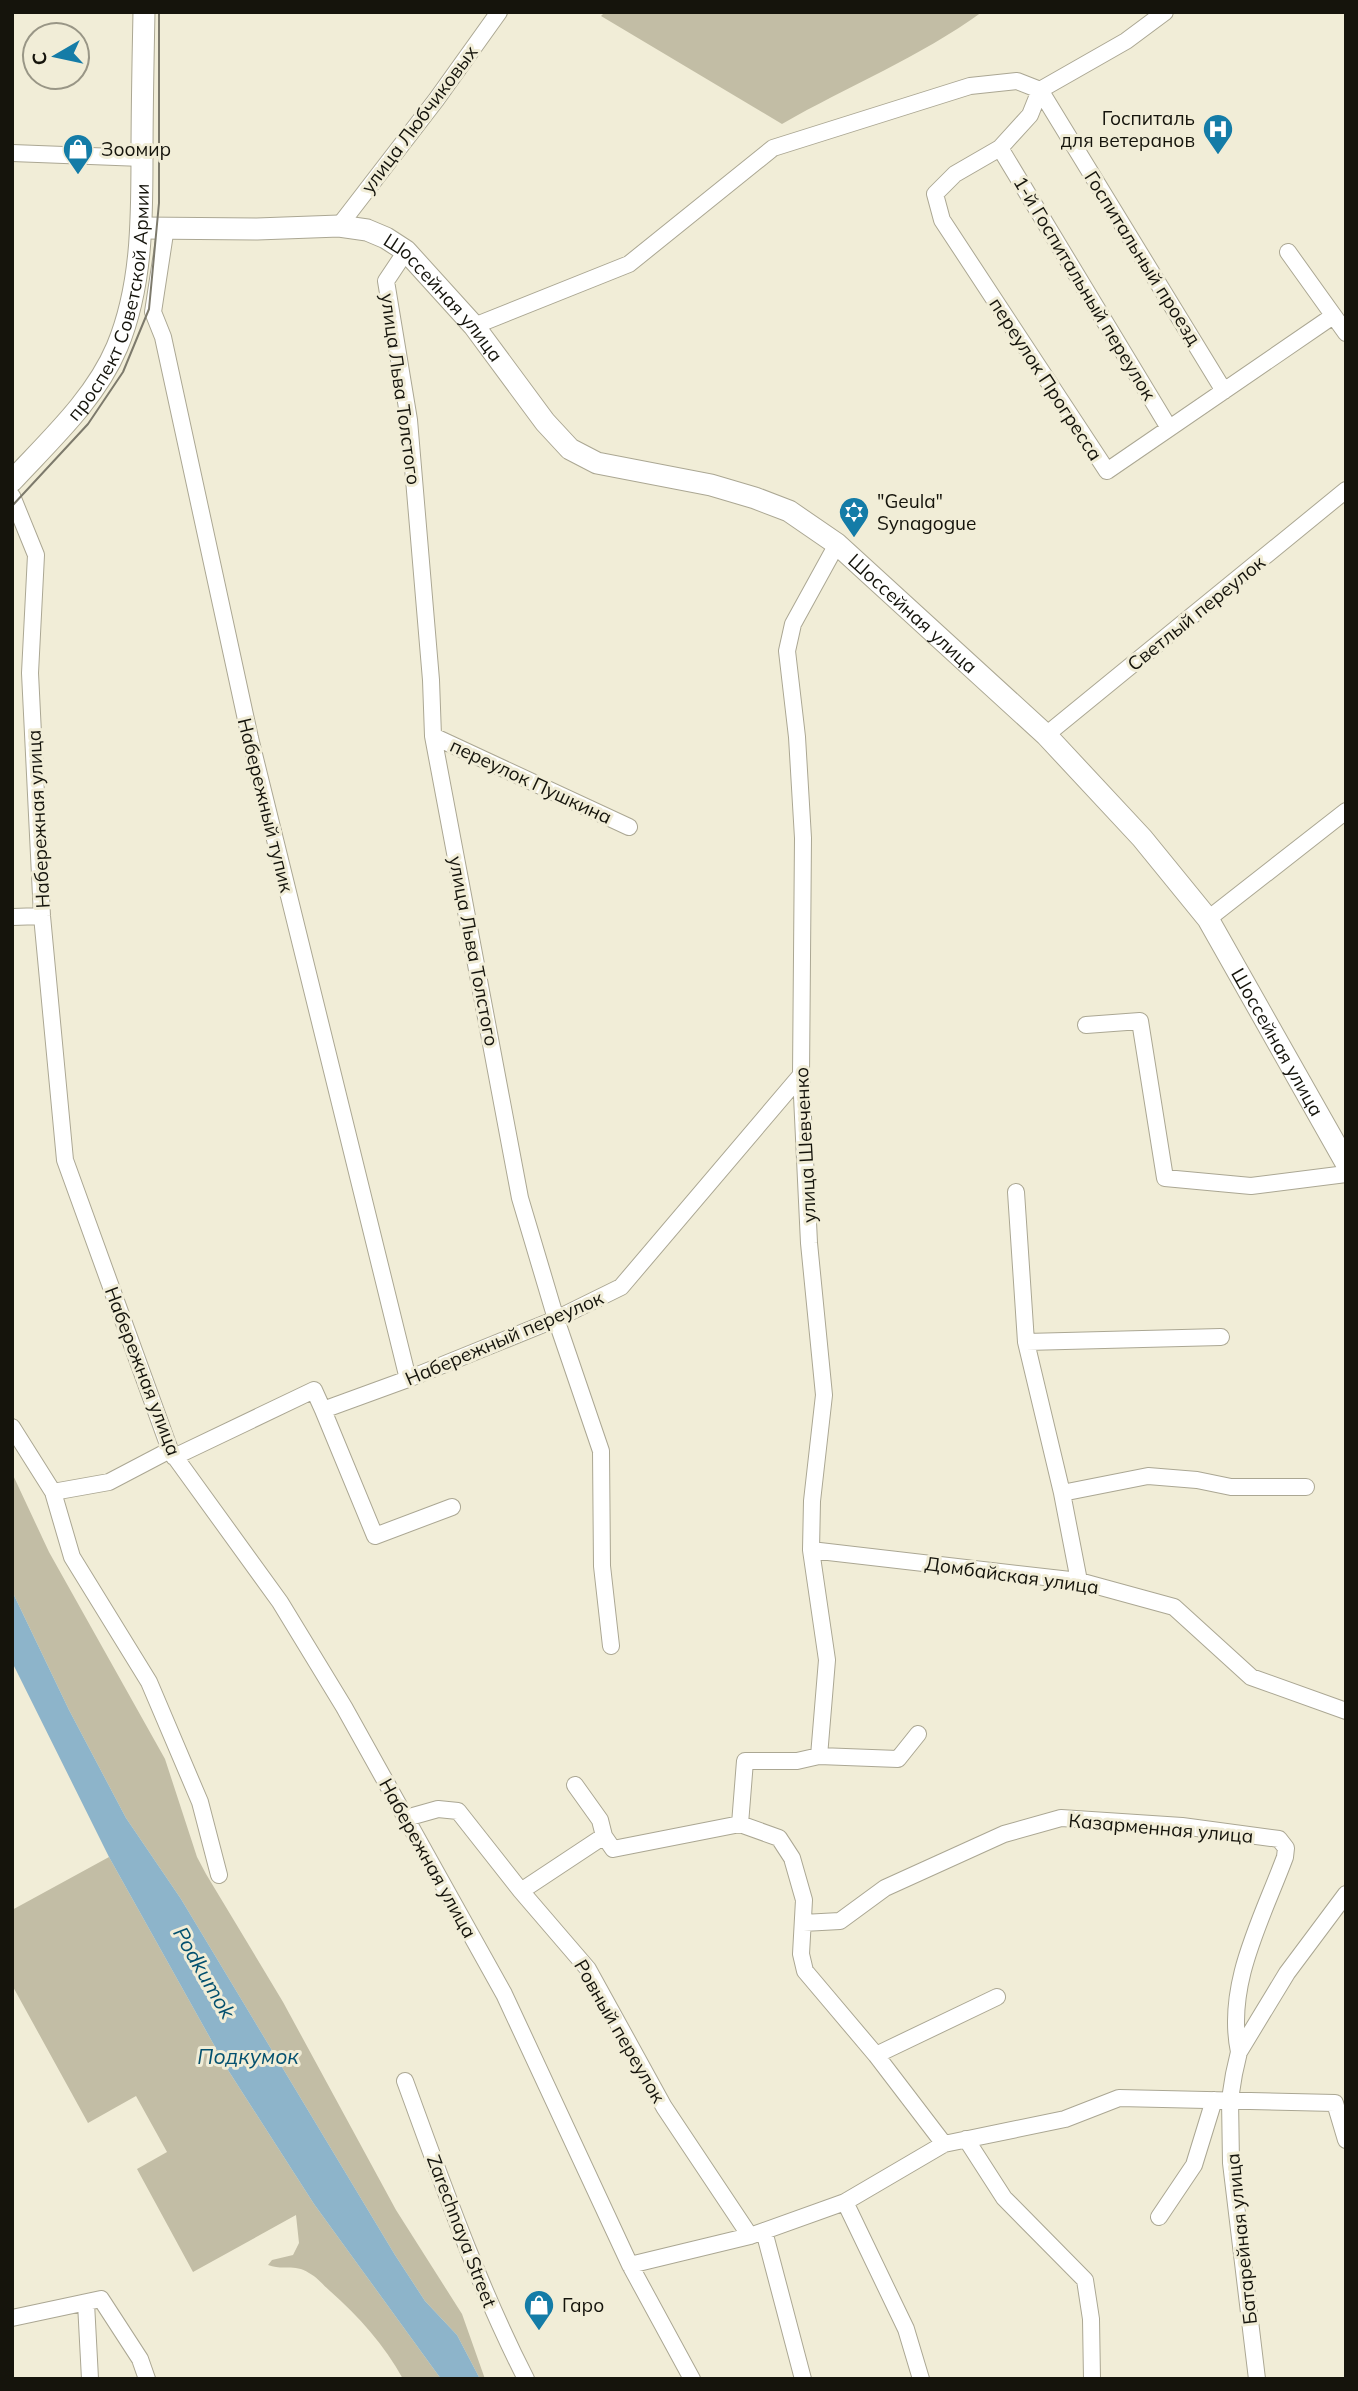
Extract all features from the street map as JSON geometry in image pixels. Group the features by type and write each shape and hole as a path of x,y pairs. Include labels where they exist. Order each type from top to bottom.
{"main road":[{"name":"проспект Советской Армии","path":"12,481 74,414 100,378 117,346 131,302 142,228 144,12"},
{"name":"Шоссейная улица","path":"142,228 257,229 338,226 368,230 386,238 406,251 474,326 545,422 570,449 597,463 711,485 755,498 789,511 837,544 1046,736 1142,838 1208,919 1346,1163"}],"street":[{"name":"улица Любчиковых","path":"338,226 436,100 499,12"},
{"path":"1000,148 1030,115 1040,90 1126,41 1165,12"},
{"path":"474,326 629,264 773,148 970,86 1017,81 1040,90"},
{"name":"Госпитальный проезд","path":"1040,90 1224,391"},
{"name":"переулок Прогресса","path":"1000,148 955,174 935,194 942,220 1107,471 1334,316"},
{"name":"1-й Госпитальный переулок","path":"1000,148 1169,428"},
{"path":"12,153 142,158"},
{"name":"Набережный тупик","path":"166,227 153,312 163,337 250,738 408,1379"},
{"name":"улица Льва Толстого","path":"406,251 386,281 409,420 431,680 433,736 520,1198 556,1319 601,1451 602,1566 611,1646"},
{"path":"1288,252 1346,333"},
{"name":"Светлый переулок","path":"1046,736 1346,490"},
{"name":"Набережная улица","path":"12,496 36,555 30,673 43,916 65,1160 172,1454 280,1602 344,1707 504,1994 630,2265 692,2379"},
{"name":"улица Шевченко","path":"819,1756 827,1660 811,1550 812,1501 824,1395 809,1242 801,1075 803,838 797,737 787,651 793,624 837,544"},
{"name":"переулок Пушкина","path":"433,736 629,827"},
{"path":"1208,919 1346,811"},
{"path":"12,917 43,916"},
{"path":"1086,1025 1140,1021 1165,1178 1251,1186 1346,1174"},
{"name":"Набережный переулок","path":"323,1410 556,1319 621,1287 801,1075"},
{"path":"1016,1192 1026,1342 1062,1493 1079,1581"},
{"path":"1026,1342 1222,1337"},
{"path":"53,1492 109,1482 314,1390 375,1536 452,1507"},
{"path":"12,1427 53,1492 72,1557 149,1682 200,1802 219,1875"},
{"path":"1062,1493 1148,1476 1197,1480 1231,1488 1306,1487"},
{"name":"Домбайская улица","path":"811,1550 1079,1581 1174,1607 1251,1677 1346,1711"},
{"path":"740,1824 745,1761 797,1761 819,1756 898,1759 918,1734"},
{"path":"575,1785 600,1820 604,1836 613,1849 740,1824 779,1838 792,1858 804,1900 801,1954 805,1971 876,2055 944,2144"},
{"name":"Ровный переулок","path":"406,1818 438,1809 458,1811 521,1891 588,1969 664,2107 757,2234 803,2379"},
{"name":"Казарменная улица","path":"803,1923 840,1921 885,1888 1004,1834 1061,1818 1182,1826 1279,1839 1286,1848 1285,1857 1237,1989 1234,2029 1239,2052"},
{"path":"521,1891 604,1836"},
{"path":"1222,2100 1239,2052 1287,1973 1346,1894"},
{"path":"876,2055 997,1997"},
{"name":"Zarechnaya Street","path":"405,2081 466,2247 496,2320 526,2379"},
{"path":"630,2265 757,2234 845,2202 944,2144 1065,2119 1119,2098 1335,2103 1346,2140"},
{"name":"Батарейная улица","path":"1158,2217 1194,2165 1222,2100"},
{"name":"Батарейная улица","path":"1222,2100 1256,2379"},
{"path":"966,2138 1004,2198 1085,2280 1091,2319 1092,2379"},
{"path":"845,2202 906,2329 920,2379"},
{"path":"12,2318 94,2301"},
{"path":"90,2379 94,2301"},
{"path":"94,2301 140,2359 147,2379"}],"shaded area":[{"path":"605,12 982,12 909,57 782,124 601,16"},
{"path":"12,1473 49,1552 165,1759 197,1857 283,2002 396,2210 462,2314 485,2379 480,2379 457,2335 425,2301 395,2255 181,1899 126,1818 69,1710 12,1591"},
{"path":"109,1857 228,2070 314,2204 441,2379 403,2379 370,2332 317,2279 298,2268 268,2265 272,2260 293,2255 299,2243 296,2215 193,2272 137,2169 167,2152 136,2096 88,2123 12,1985 12,1910"}],"water":[{"name":"Подкумок","path":"12,1591 69,1710 126,1818 181,1899 395,2255 425,2301 457,2335 480,2379 441,2379 314,2204 228,2070 109,1857 12,1662"}],"tram line":[{"path":"12,506 88,424 123,372 149,309 159,203 159,12"}],"place":[{"name":"Госпиталь для ветеранов","path":"1218,156"},
{"name":"Зоомир","path":"78,176"},
{"name":"\"Geula\" Synagogue","path":"854,539"},
{"name":"Гаро","path":"539,2332"}],"water label":[{"name":"Podkumok","path":"204,1973"}]}
